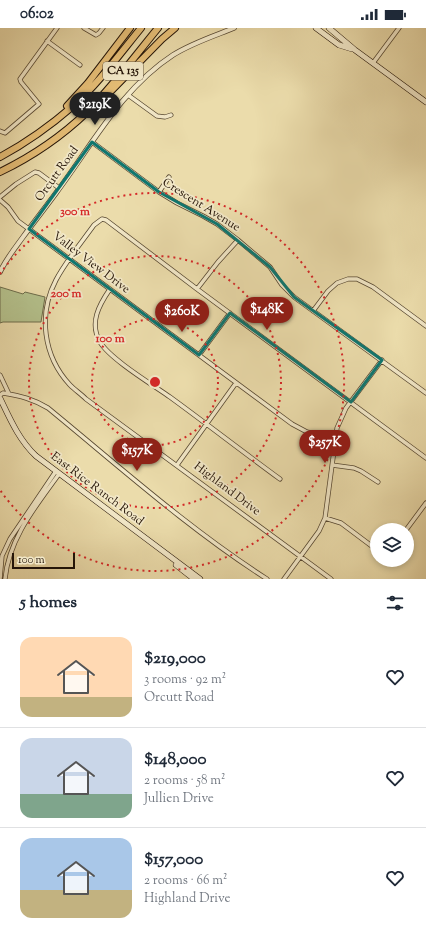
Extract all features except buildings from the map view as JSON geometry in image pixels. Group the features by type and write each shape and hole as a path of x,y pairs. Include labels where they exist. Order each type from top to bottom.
{"highway":[{"path":"45,129 88,83 130,28"},
{"name":"CA 135","path":"0,157 45,129 73,106 90,89 141,28"},
{"name":"CA 135","path":"0,172 31,155 87,112 110,87 158,28"},
{"path":"87,112 113,89 162,39 175,28"}],"main road":[{"path":"316,28 339,45 355,50"},
{"path":"329,28 355,50 426,102"},
{"name":"East Rice Ranch Road","path":"0,398 23,442 36,456 57,474 194,579"},
{"name":"East Rice Ranch Road","path":"0,405 21,444 34,458 200,579"}],"street":[{"path":"0,131 5,133 39,104 20,79 57,28"},
{"path":"84,28 96,35 103,28"},
{"name":"Orcutt Road","path":"0,272 8,258 128,95 147,76 174,55 195,44 234,28"},
{"path":"373,63 399,28"},
{"path":"47,41 80,65"},
{"path":"128,95 157,116 165,117 170,115"},
{"name":"Crescent Avenue","path":"92,142 158,192 217,224 270,267 282,285 290,293 426,394"},
{"path":"0,197 16,184 35,172 39,173 59,188"},
{"path":"158,192 169,177"},
{"name":"Valley View Drive","path":"0,200 18,221 299,428 307,432 335,438"},
{"name":"Highland Drive","path":"197,289 106,220 102,219 94,225 56,280 47,305 45,327 46,340 53,359 65,379 86,399 331,579"},
{"path":"238,240 218,262 197,289 426,458"},
{"path":"313,311 328,291 337,283 356,278 373,288 426,326"},
{"path":"110,289 100,303 95,327 100,342 107,351 280,479"},
{"path":"199,355 230,313"},
{"path":"284,579 319,531 325,518 335,438 341,417 382,360"},
{"path":"0,375 9,394"},
{"path":"177,465 236,383"},
{"path":"0,395 9,394 26,397 48,408 126,473 196,528 267,579"},
{"path":"332,465 361,470 378,482"},
{"path":"0,579 0,567 4,552 16,528 57,474"},
{"path":"5,579 12,547 21,529 57,474"},
{"path":"411,523 426,503"},
{"path":"325,518 341,523 370,545"},
{"path":"7,545 10,544 12,547"},
{"path":"4,552 6,555 10,555"}],"highlighted area":[{"path":"92,142 159,192 217,224 270,267 294,297 382,360 351,402 230,313 199,355 29,229"}],"green space":[{"path":"0,287 23,294 25,292 45,297 41,322 0,323"}]}
